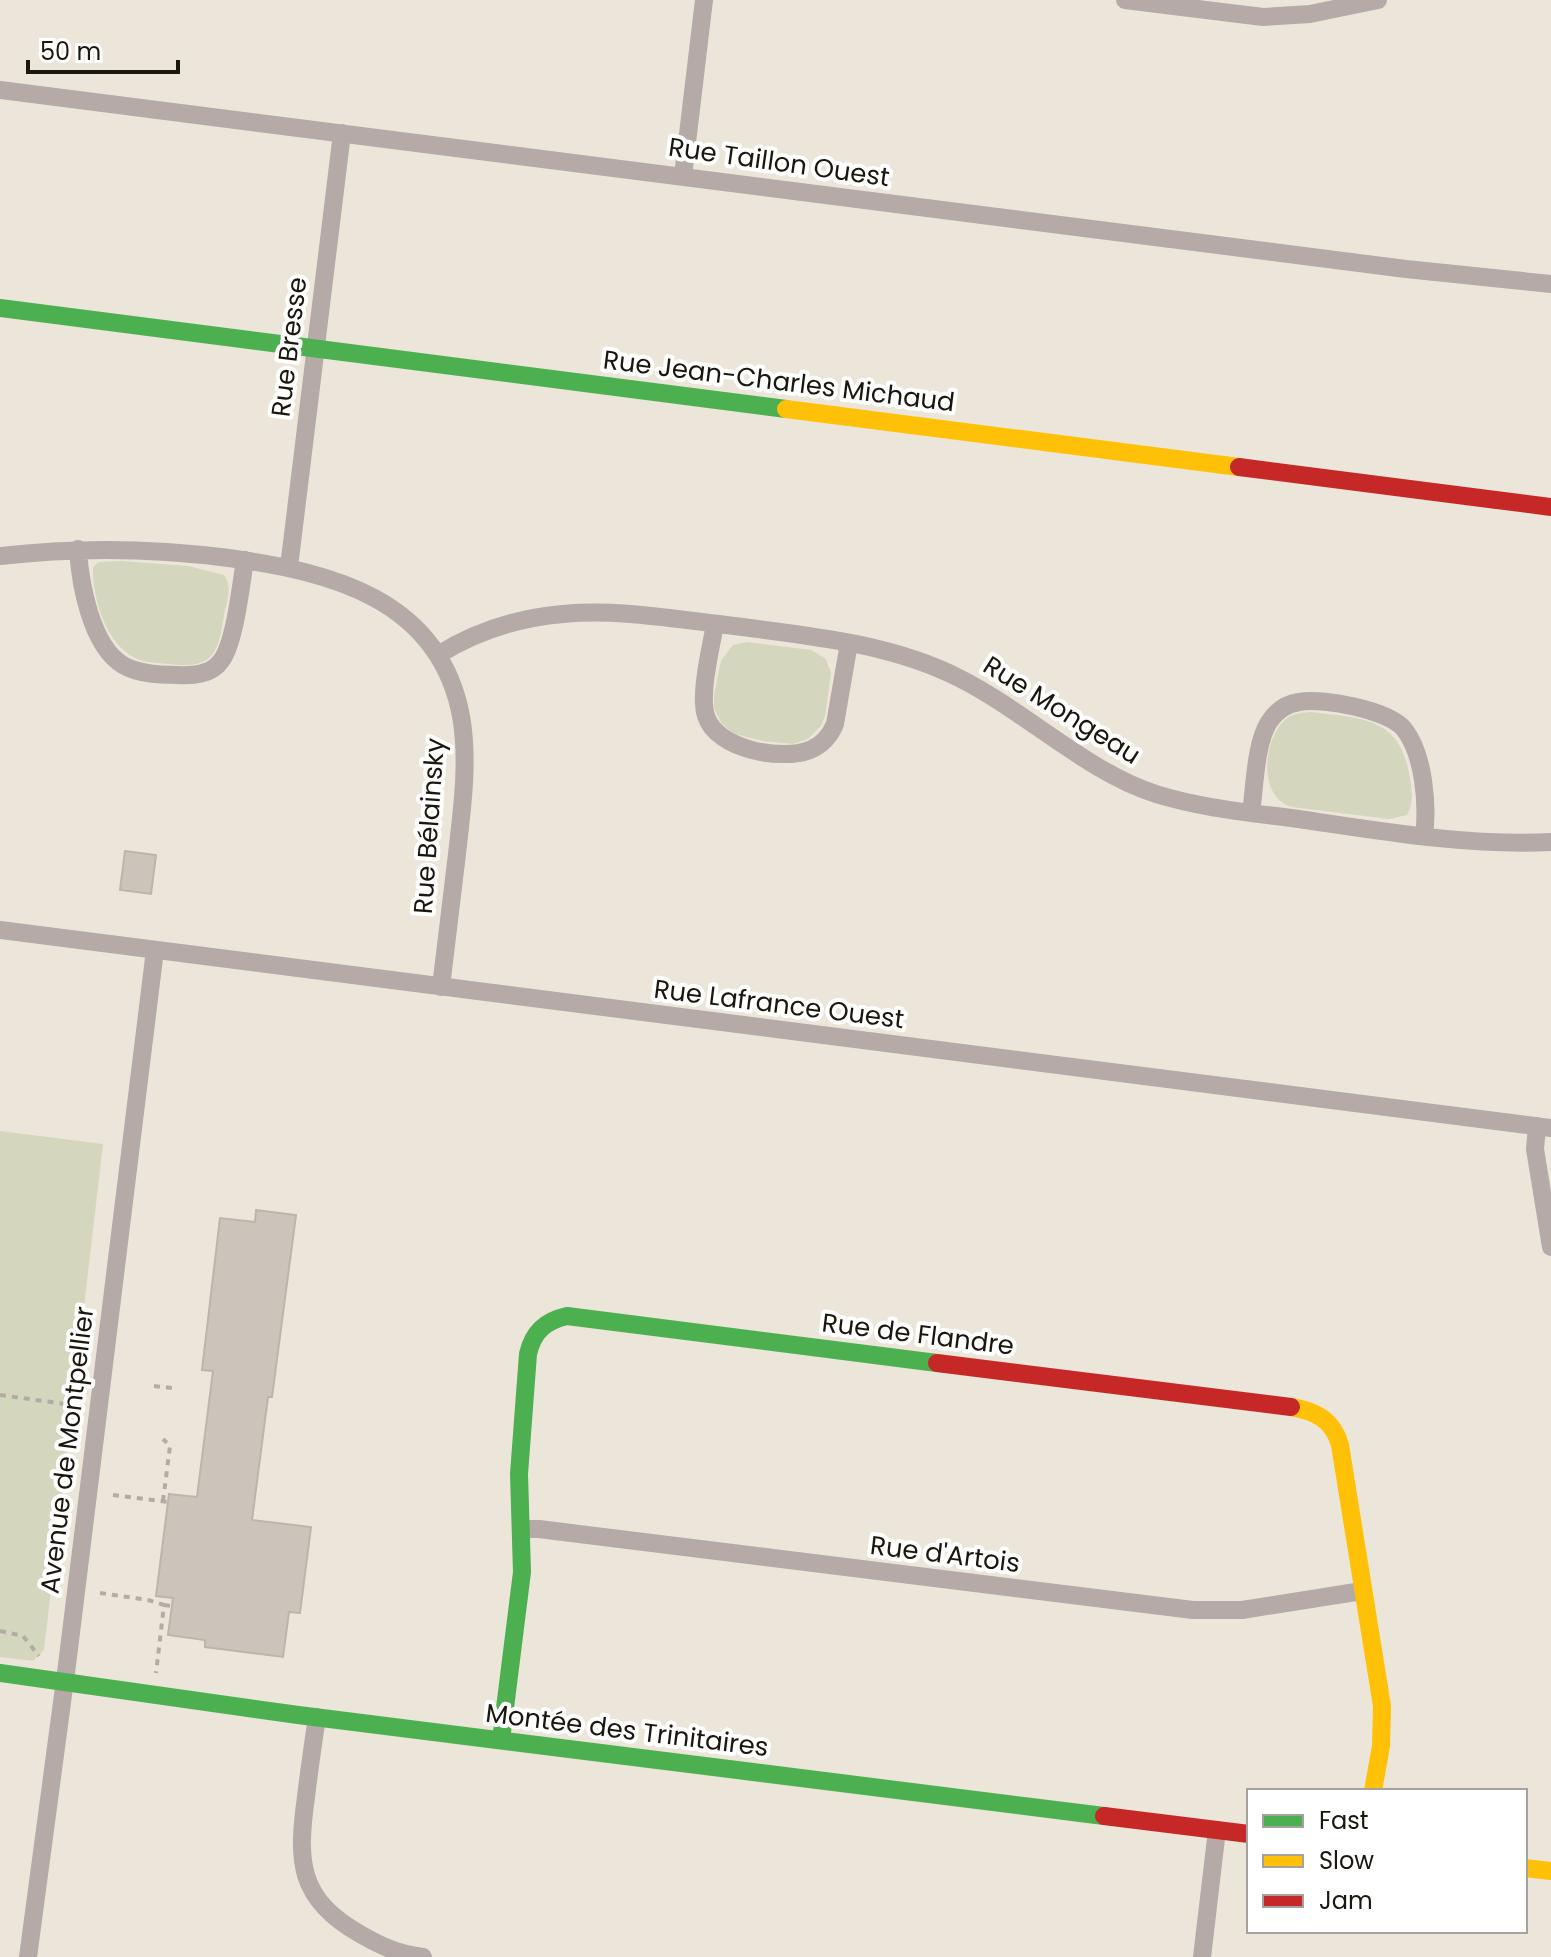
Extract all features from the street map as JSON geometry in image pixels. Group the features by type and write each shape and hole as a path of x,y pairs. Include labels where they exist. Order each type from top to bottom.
{"street":[{"path":"683,176 704,0"},
{"path":"1125,0 1263,17 1310,14 1378,0"},
{"name":"Rue Taillon Ouest","path":"0,90 1490,279 1551,284"},
{"name":"Rue Bresse","path":"289,567 342,133"},
{"name":"Rue Jean-Charles Michaud","path":"0,308 1551,507"},
{"path":"78,549 79,570 87,604 106,650 122,664 135,670 167,675 203,673 223,659 245,560"},
{"name":"Rue Bélainsky","path":"0,556 78,549 155,550 289,567 327,577 377,599 409,622 438,655 454,689 465,755 461,819 441,987"},
{"name":"Rue Mongeau","path":"438,655 458,643 510,623 590,612 635,614 849,643 905,656 962,680 1103,769 1142,789 1184,801 1424,836 1492,842 1551,842"},
{"path":"715,624 704,697 706,717 722,739 761,751 803,752 815,748 829,735 835,724 849,643"},
{"path":"1251,812 1257,763 1268,724 1276,713 1288,705 1316,701 1373,712 1393,719 1402,727 1415,753 1423,788 1424,836"},
{"name":"Rue Lafrance Ouest","path":"0,930 1544,1127"},
{"name":"Avenue de Montpellier","path":"28,1957 155,950"},
{"path":"1544,1127 1535,1149 1551,1247"},
{"name":"Rue de Flandre","path":"501,1740 520,1597 522,1529 519,1474 529,1348 534,1335 548,1322 574,1316 1311,1411 1328,1421 1339,1438 1382,1706 1381,1746 1373,1789"},
{"name":"Rue d'Artois","path":"522,1529 1193,1610 1242,1610 1362,1591"},
{"name":"Montée des Trinitaires","path":"0,1673 317,1717 1247,1834"},
{"path":"317,1717 300,1841 308,1882 319,1900 341,1922 388,1949 423,1957"},
{"path":"1202,1957 1217,1830"},
{"path":"1527,1868 1551,1871"}],"path":[{"path":"154,1386 172,1388"},
{"path":"0,1395 98,1408"},
{"path":"113,1495 166,1502 170,1446 163,1439"},
{"path":"100,1593 172,1606"},
{"path":"155,1679 164,1605"},
{"path":"0,1631 23,1636 42,1659"}],"green space":[{"path":"99,562 188,566 224,575 229,587 228,596 219,640 211,656 192,665 155,663 140,660 119,646 100,611 93,567"},
{"path":"747,642 811,650 826,659 831,673 825,716 821,726 808,739 793,744 763,741 735,734 722,724 714,708 721,661 733,645"},
{"path":"1311,712 1363,720 1388,732 1398,743 1410,778 1412,801 1407,815 1389,819 1292,807 1281,801 1273,792 1267,767 1272,740 1289,717"},
{"path":"0,1131 103,1144 44,1650 33,1661 0,1657"}],"building":[{"path":"125,851 156,855 151,894 120,890"},
{"path":"256,1210 296,1215 252,1520 311,1527 300,1613 289,1612 283,1657 205,1647 205,1640 168,1635 173,1598 156,1596 169,1494 197,1497 213,1371 202,1370 220,1218 255,1222"}],"traffic: fast":[{"path":"0,308 786,409"},
{"path":"501,1740 522,1572 519,1474 528,1354 533,1339 541,1329 567,1316 937,1363"},
{"path":"0,1673 298,1715 1104,1816"}],"traffic: slow":[{"path":"786,409 1239,467"},
{"path":"1291,1407 1322,1418 1333,1429 1340,1445 1382,1706 1381,1746 1373,1789"},
{"path":"1527,1868 1551,1871"}],"traffic: jam":[{"path":"1239,467 1551,507"},
{"path":"937,1363 1291,1407"},
{"path":"1104,1816 1247,1834"}]}
